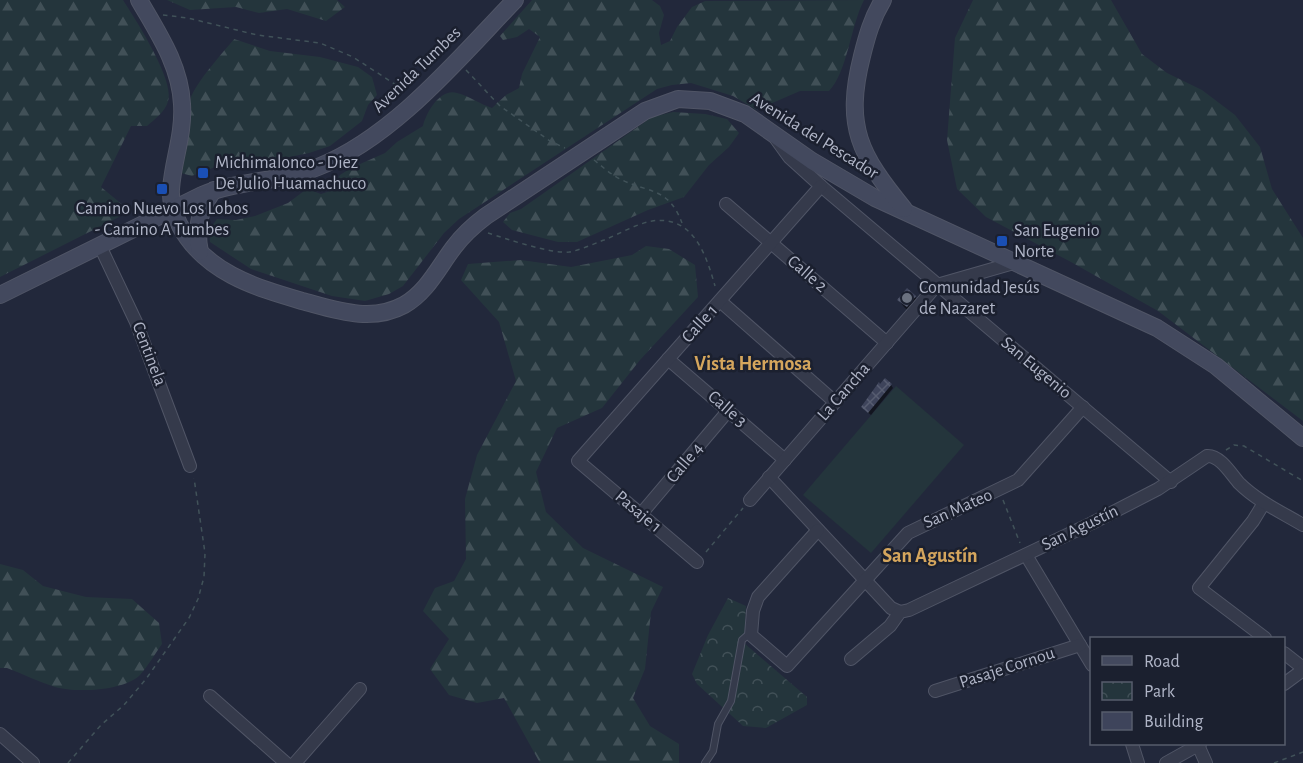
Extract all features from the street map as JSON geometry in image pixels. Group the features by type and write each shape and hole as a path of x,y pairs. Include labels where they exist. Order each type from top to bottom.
{"main road":[{"path":"139,0 171,59 181,91 182,130 171,189 172,205"},
{"name":"Avenida Tumbes","path":"0,286 19,272 172,205 214,190 299,173 338,158 372,138 417,99 515,0"},
{"path":"883,0 870,26 859,68 855,89 855,118 858,137 868,162 906,212"},
{"name":"Avenida del Pescador","path":"172,205 182,229 201,253 226,273 260,289 336,311 370,314 391,310 418,295 455,245 471,228 635,117 666,102 678,99 697,99 717,103 745,114 856,188 1134,316 1179,340 1216,366 1303,438"},
{"name":"Avenida Tumbes","path":"0,296 100,246 208,184 231,177 338,158"},
{"path":"201,253 198,237 199,217 205,202 214,190"}],"street":[{"name":"San Eugenio","path":"772,132 780,147 789,157 821,186 1171,482"},
{"name":"Calle 1","path":"578,461 821,186"},
{"name":"Calle 2","path":"726,204 887,343"},
{"name":"Centinela","path":"100,246 136,321 190,466"},
{"path":"937,285 1017,262"},
{"name":"La Cancha","path":"750,500 937,285"},
{"path":"720,302 835,402"},
{"name":"Calle 3","path":"668,359 785,460"},
{"name":"San Mateo","path":"751,633 754,639 787,666 913,530 1015,483 1083,407"},
{"name":"Calle 4","path":"641,514 728,411"},
{"name":"San Agustín","path":"851,659 890,626 900,612 909,610 1092,523 1171,482 1205,457 1210,455 1215,457"},
{"path":"1215,457 1241,485 1264,503 1303,525"},
{"name":"Pasaje 1","path":"578,461 697,562"},
{"path":"770,477 891,608 900,612"},
{"path":"1262,637 1199,588 1253,522 1264,503"},
{"path":"751,633 753,611 760,593 818,530"},
{"path":"1026,555 1090,662"},
{"name":"Pasaje Cornou","path":"935,691 1080,645"},
{"path":"1285,654 1303,669 1285,683"},
{"path":"295,763 360,689"},
{"path":"210,696 286,763"},
{"path":"0,734 33,763"},
{"path":"1132,745 1138,763"},
{"path":"1166,763 1197,745"},
{"path":"1199,745 1206,763"}],"lane":[{"path":"705,763 713,751 718,724 731,701 742,640 751,633"}],"path":[{"path":"148,16 172,15 257,35 320,43 353,57 417,99"},
{"path":"471,228 526,245 568,252 651,222 671,221 682,224 708,260 720,302"},
{"path":"1215,457 1234,445 1241,444 1303,481"},
{"path":"68,763 146,679 189,618 201,592 205,570 204,541 196,485 190,466"},
{"path":"999,490 1026,555"},
{"path":"697,562 750,500"},
{"path":"1274,763 1303,752"}],"green space":[{"path":"0,0 123,0 153,50 169,91 167,105 156,118 147,126 131,126 101,187 124,206 123,215 0,277"},
{"path":"167,0 337,0 345,7 326,21 287,9 259,13 236,7 190,10"},
{"path":"532,0 652,0 660,6 664,15 659,33 661,45 670,41 692,7 705,1 864,0 845,61 829,91 800,91 770,104 765,110 755,109 733,96 691,83 657,89 459,219 444,233 403,286 389,294 365,301 332,296 251,269 210,242 209,230 217,219 236,220 255,216 288,203 304,191 321,194 330,191 340,175 385,153 397,142 423,126 435,103 445,94 457,93 492,108 506,95 519,88 522,74 540,37 529,29 517,37 503,40 500,36"},
{"path":"973,0 1111,0 1142,54 1167,73 1202,90 1235,115 1260,147 1272,189 1303,238 1303,421 1158,311 986,217 957,189 947,140 955,38"},
{"path":"234,39 270,51 320,57 358,67 372,77 377,95 368,105 362,121 330,146 309,153 250,165 215,167 192,176 181,173 191,97 208,71"},
{"path":"673,112 705,114 727,119 739,133 729,147 709,165 684,197 648,210 577,242 558,242 512,230 503,222 510,213 521,209 652,117"},
{"path":"646,246 669,249 695,265 698,297 640,360 602,408 557,428 536,472 546,512 583,548 663,587 651,612 645,669 633,698 650,726 679,744 679,763 540,763 504,698 477,703 449,695 430,669 449,639 423,611 435,588 454,581 466,559 465,499 477,455 516,381 499,322 461,280 468,264 521,260 571,267 632,255"},
{"path":"896,386 964,445 871,553 803,495"},
{"path":"0,564 23,570 43,586 86,597 132,599 159,623 162,644 140,675 133,680 99,689 64,689 7,668 0,668"},
{"path":"728,598 746,606 744,643 807,697 807,705 766,728 743,726 697,684 692,674 708,635"}],"building":[{"name":"Comunidad Jesús de Nazaret","path":"907,288 916,296 907,307 897,300"},
{"path":"885,378 892,384 868,413 861,407 879,382 880,384"}],"place":[{"name":"Michimalonco - Diez De Julio Huamachuco","path":"203,173"},
{"name":"Camino Nuevo Los Lobos - Camino A Tumbes","path":"162,189"},
{"name":"San Eugenio Norte","path":"1002,241"},
{"name":"Comunidad Jesús de Nazaret","path":"907,298"}],"district":[{"name":"Vista Hermosa","path":"753,364"},
{"name":"San Agustín","path":"930,556"}]}
